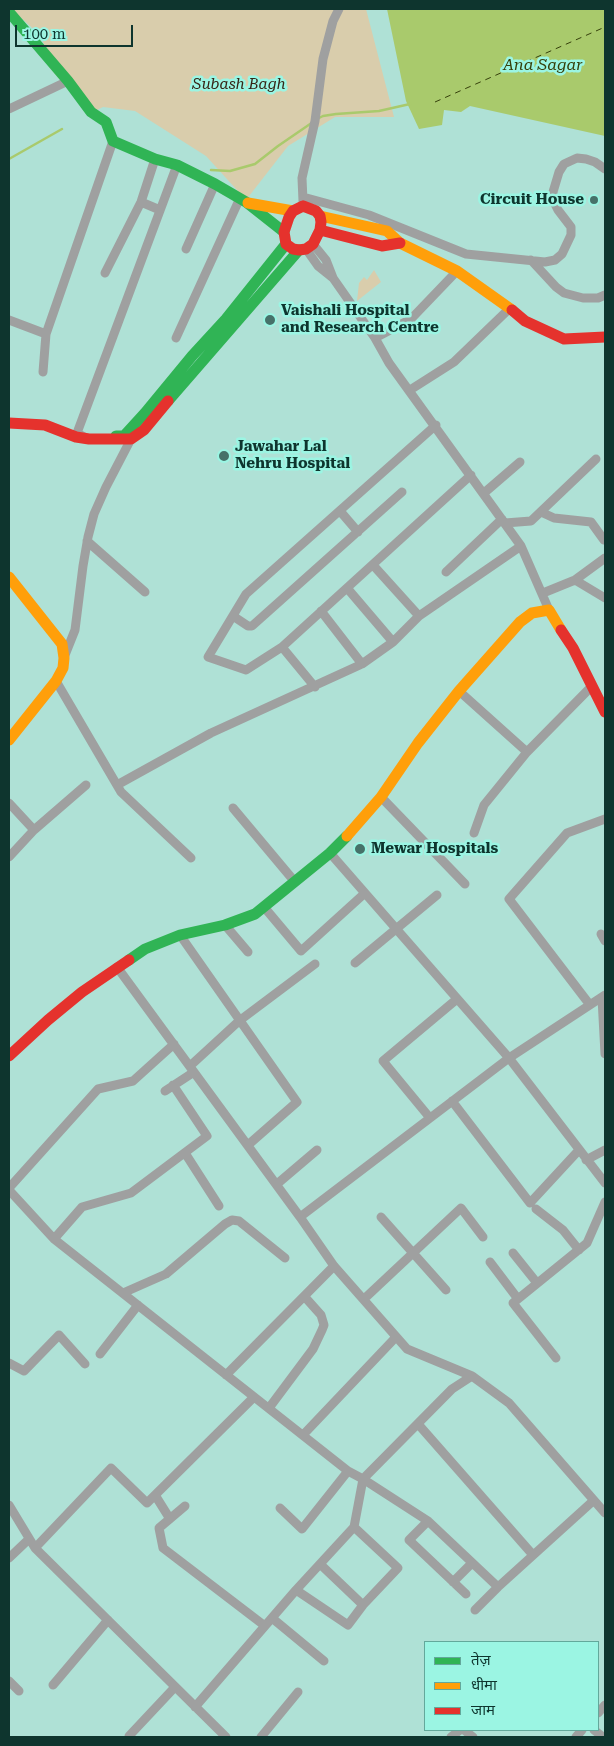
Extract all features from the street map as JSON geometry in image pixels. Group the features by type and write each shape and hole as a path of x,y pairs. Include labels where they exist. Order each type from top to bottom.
{"street":[{"path":"230,323 286,244 284,232 288,217 300,205 302,178 315,121 323,59 333,21 339,9"},
{"path":"9,12 13,24 68,81 91,112 106,122 114,141 46,334 44,372"},
{"path":"9,109 68,81"},
{"path":"114,141 156,159 177,165 215,184 243,200 284,232"},
{"path":"243,200 369,214 466,254 544,262 555,260 562,254 569,242 571,228 558,210 554,202 553,192 559,172 564,164 577,158 586,159 595,162 605,169"},
{"path":"105,273 141,202 156,159"},
{"path":"72,433 177,165"},
{"path":"186,249 215,184"},
{"path":"176,338 243,200"},
{"path":"141,202 160,210"},
{"path":"300,205 313,208 320,216 387,232 400,244 457,271 510,308 525,321 564,339 605,337"},
{"path":"9,424 45,424 72,433 124,436 230,323 306,248 320,230 320,216"},
{"path":"320,230 382,246 400,244"},
{"path":"286,244 293,249 306,248 326,260 333,278 390,363 504,521 521,546 549,610 573,648 605,712"},
{"path":"531,260 564,293 583,298 598,298 605,295"},
{"path":"375,338 411,319 457,271"},
{"path":"410,390 454,362 510,308"},
{"path":"9,320 46,334"},
{"path":"64,658 75,630 88,541 94,514 131,439 144,430 177,381"},
{"path":"436,425 246,594 208,657 246,670 282,647 471,475"},
{"path":"72,433 76,437 89,439 131,439"},
{"path":"446,572 504,521 531,521 596,459"},
{"path":"484,493 520,462"},
{"path":"233,616 248,626 252,626 402,492"},
{"path":"340,511 358,532"},
{"path":"541,512 554,518 591,522 604,540"},
{"path":"88,541 145,592"},
{"path":"113,778 362,664 393,642 420,616 521,546"},
{"path":"542,593 575,580 605,558"},
{"path":"372,565 420,616"},
{"path":"9,577 62,644 64,658 63,668 56,681 9,740"},
{"path":"575,580 605,598"},
{"path":"347,588 393,642"},
{"path":"9,1056 54,1014 117,967 145,949 180,935 225,925 255,914 264,908 330,853 357,826 381,797 418,743 459,691 520,622 532,613 549,610"},
{"path":"321,611 362,664"},
{"path":"282,647 315,687"},
{"path":"56,681 121,792 191,858"},
{"path":"474,833 484,805 527,752 592,686"},
{"path":"459,691 527,752"},
{"path":"9,857 34,830 86,785"},
{"path":"381,797 465,884"},
{"path":"9,803 34,830"},
{"path":"234,808 295,882"},
{"path":"590,1005 509,899 567,832 605,818"},
{"path":"330,853 509,1058 605,1184"},
{"path":"264,908 301,952 364,893"},
{"path":"355,963 437,895"},
{"path":"225,925 248,952"},
{"path":"180,935 297,1102 248,1145"},
{"path":"165,1091 192,1069 239,1021 315,964"},
{"path":"117,967 300,1216 334,1266 407,1349 472,1376 509,1403 605,1513"},
{"path":"300,1216 509,1058 603,996"},
{"path":"603,996 605,1054"},
{"path":"430,1118 383,1061 457,998"},
{"path":"174,1044 133,1081 98,1089 9,1189 54,1239 348,1471 428,1521 498,1587"},
{"path":"54,1239 82,1208 131,1193 207,1136 173,1086"},
{"path":"452,1102 530,1203 578,1150"},
{"path":"276,1184 316,1150"},
{"path":"586,1160 605,1150"},
{"path":"185,1153 218,1206"},
{"path":"556,1358 513,1303 587,1244 605,1202"},
{"path":"364,1299 461,1208 483,1237"},
{"path":"536,1210 562,1230 579,1250"},
{"path":"381,1217 446,1290"},
{"path":"123,1293 166,1274 232,1220 239,1222 285,1258"},
{"path":"513,1253 538,1283"},
{"path":"490,1262 518,1299"},
{"path":"226,1375 334,1266"},
{"path":"269,1408 313,1349 324,1325 322,1315 304,1296"},
{"path":"100,1354 138,1305"},
{"path":"9,1363 24,1371 60,1335 85,1364"},
{"path":"303,1435 396,1336"},
{"path":"196,1707 296,1590 354,1528 363,1480 452,1388 472,1376"},
{"path":"9,1558 32,1544 111,1468 147,1503 254,1397"},
{"path":"418,1424 533,1555"},
{"path":"280,1508 302,1529 348,1471"},
{"path":"155,1495 170,1519"},
{"path":"475,1610 593,1501"},
{"path":"9,1506 32,1544 226,1737"},
{"path":"185,1506 159,1528 163,1548 265,1626"},
{"path":"428,1521 409,1540 466,1594"},
{"path":"296,1590 348,1626 363,1604 398,1568 354,1528"},
{"path":"453,1582 472,1563"},
{"path":"320,1564 363,1604"},
{"path":"272,1618 324,1661"},
{"path":"53,1685 108,1620"},
{"path":"9,1681 19,1691"},
{"path":"129,1736 175,1686"},
{"path":"261,1737 298,1692"}],"green space":[{"name":"Subash Bagh","path":"11,9 366,9 394,117 335,117 288,146 246,200 206,156 135,111 103,107 89,114 49,67 43,41 38,33"},
{"path":"374,270 381,282 357,301 359,283 364,277 367,280"}],"water":[{"name":"Ana Sagar","path":"387,9 605,9 605,136 470,106 461,112 444,110 442,125 419,129 406,101"}],"waterway":[{"path":"317,119 323,116 379,111 410,104"},
{"path":"211,170 230,171 255,164 313,122"},
{"path":"9,159 62,129"}],"ferry route":[{"path":"435,102 605,27"}],"traffic: fast":[{"path":"9,12 68,81 91,112 106,122 113,141 155,159 177,165 215,184 246,202 284,232"},
{"path":"116,436 124,436 145,413 192,356 226,319 286,244"},
{"path":"168,401 299,250"},
{"path":"129,960 145,949 180,935 225,925 255,914 330,853 347,836"}],"traffic: slow":[{"path":"248,203 293,211"},
{"path":"320,216 387,231 400,243 457,271 512,310"},
{"path":"9,577 62,644 64,658 63,668 56,681 9,740"},
{"path":"347,836 381,797 418,743 459,691 520,622 532,613 549,610 561,630"}],"traffic: jam":[{"path":"303,206 316,211 320,216 321,222 320,230 313,244 306,249 299,250 293,249 286,244 284,232 293,211 303,206"},
{"path":"320,230 382,246 400,243"},
{"path":"512,310 525,321 564,339 605,337"},
{"path":"9,423 45,425 76,437 89,439 131,439 144,430 168,401"},
{"path":"561,630 573,648 605,712"},
{"path":"9,1056 82,992 129,960"}],"place":[{"name":"Circuit House","path":"594,200"},
{"name":"Vaishali Hospital and Research Centre","path":"270,320"},
{"name":"Jawahar Lal Nehru Hospital","path":"224,456"},
{"name":"Mewar Hospitals","path":"360,849"}]}
